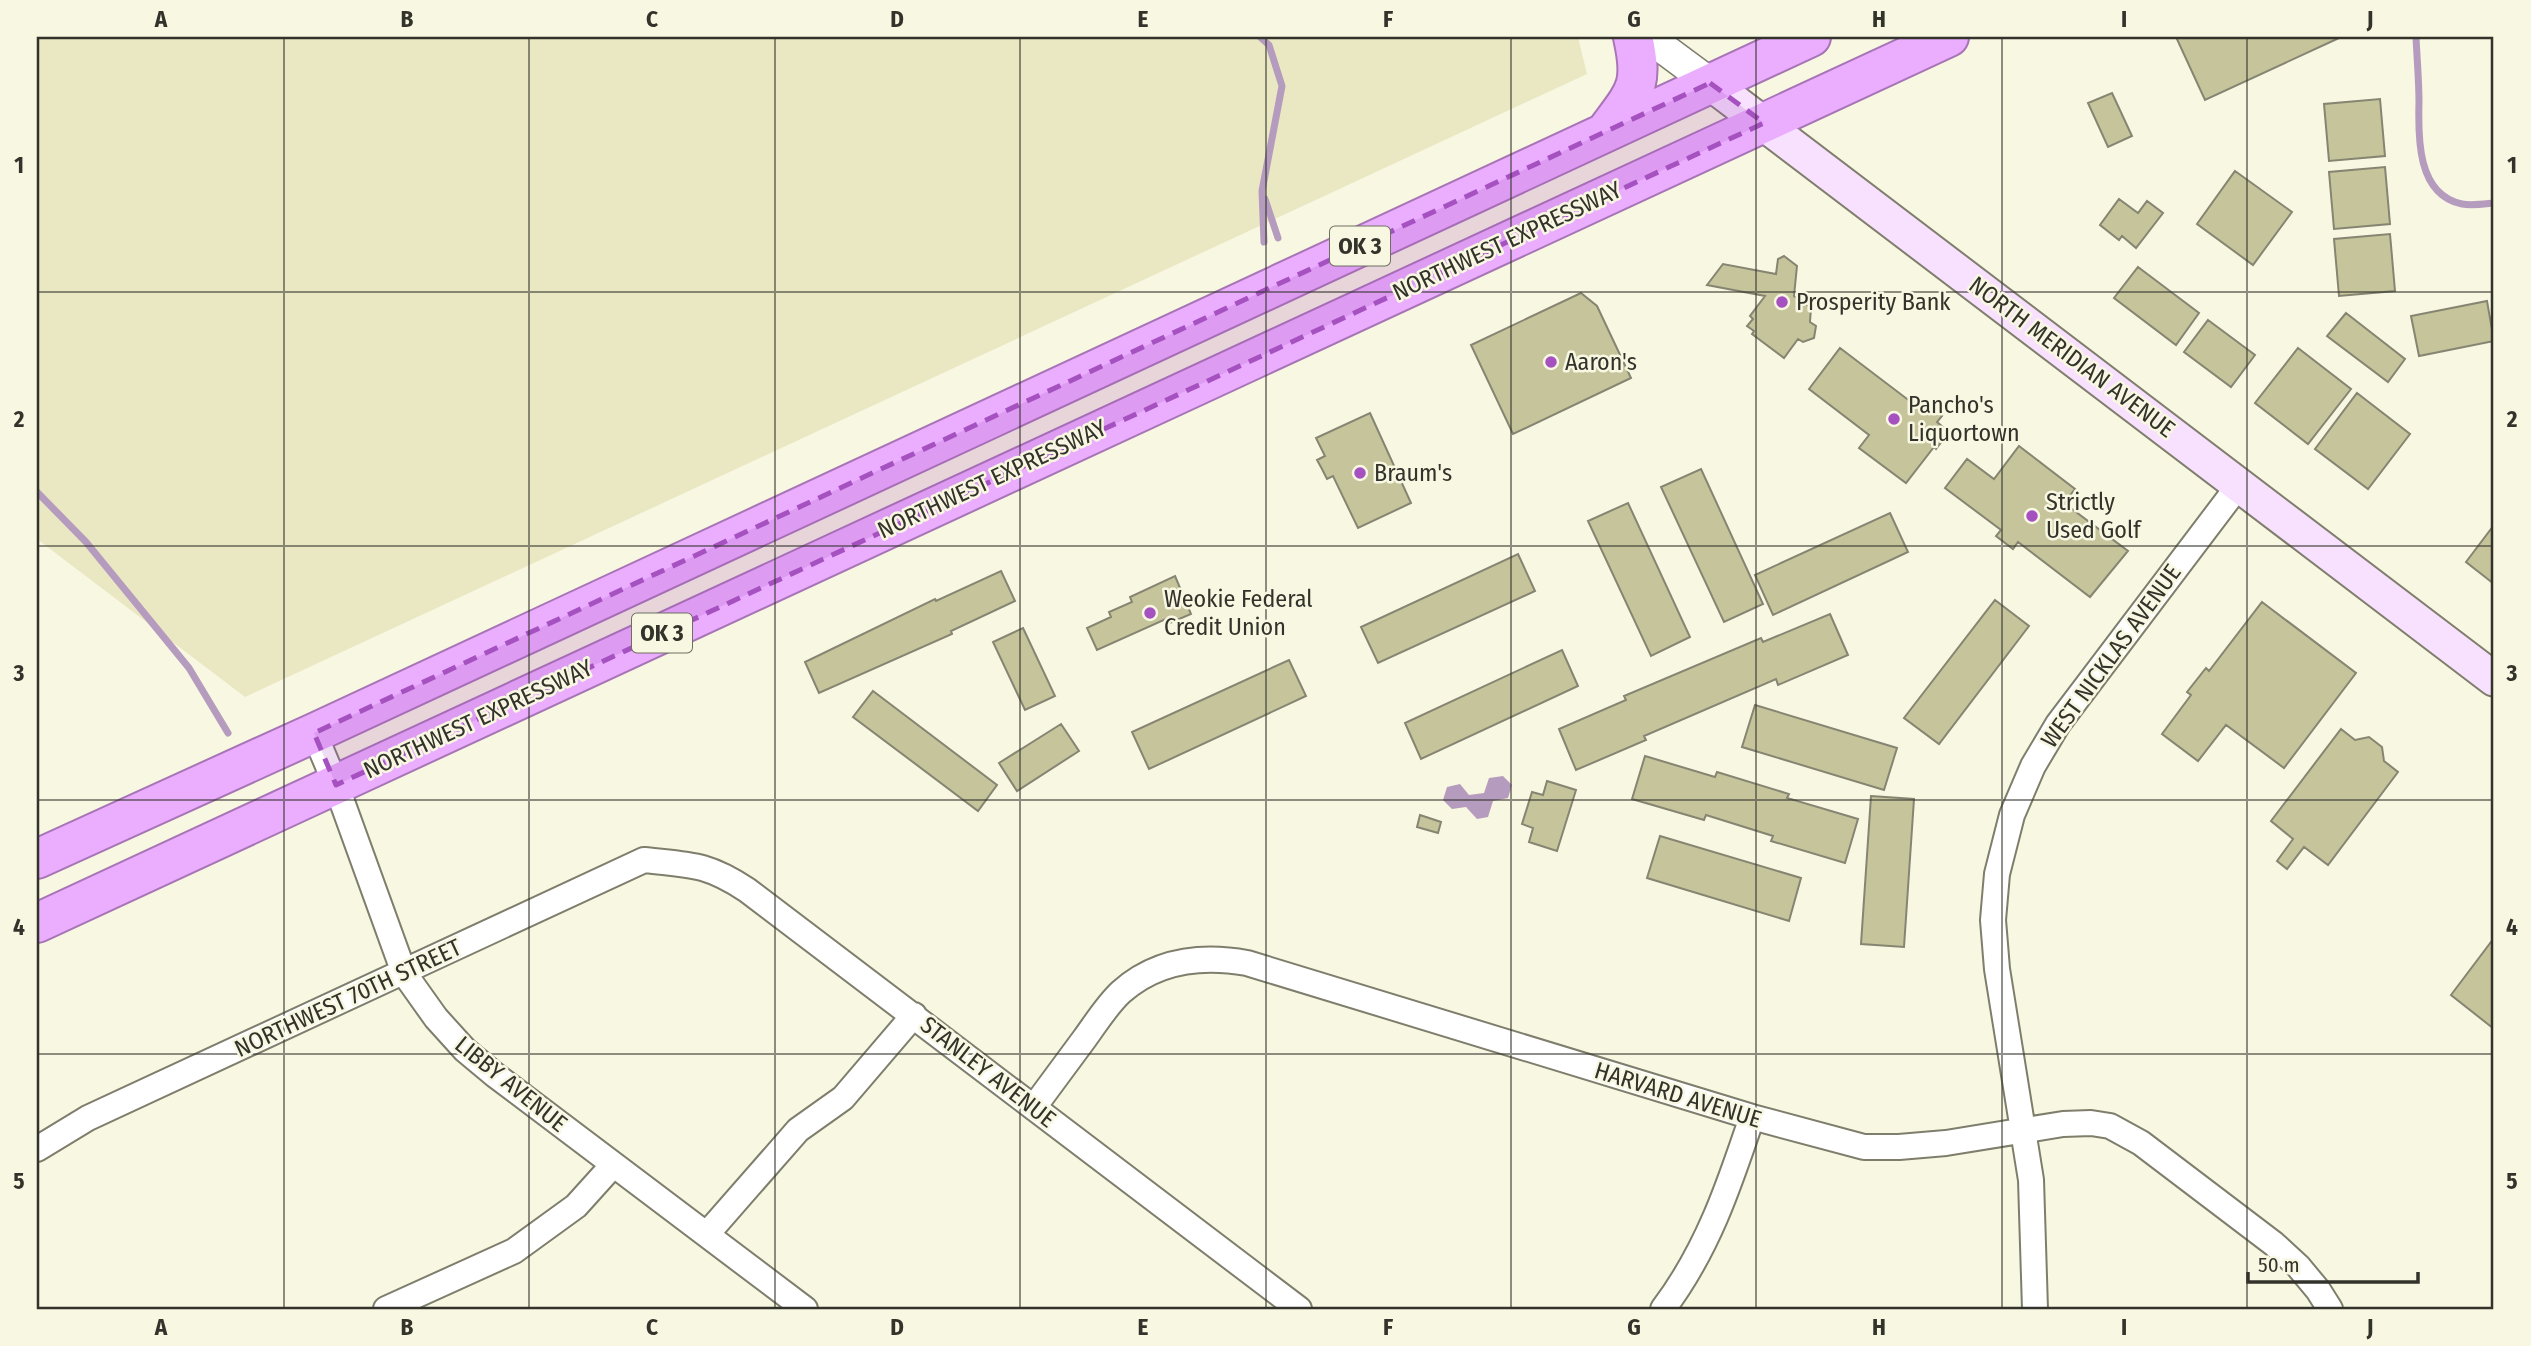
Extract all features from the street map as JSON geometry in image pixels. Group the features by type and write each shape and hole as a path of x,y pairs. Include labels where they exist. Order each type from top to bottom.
{"highway":[{"path":"1605,132 1631,97 1639,79 1639,62 1633,37"},
{"name":"OK 3","path":"37,859 314,733 1811,37"},
{"name":"NORTHWEST EXPRESSWAY","path":"37,923 1948,37"},
{"path":"964,429 988,481"}],"main road":[{"name":"NORTH MERIDIAN AVENUE","path":"1710,83 2494,679"}],"street":[{"name":"NORTH MERIDIAN AVENUE","path":"1648,37 1710,83"},
{"name":"WEST NICKLAS AVENUE","path":"2035,1309 2031,1180 1997,969 1994,932 1997,874 2012,815 2033,766 2058,724 2239,485"},
{"name":"LIBBY AVENUE","path":"314,733 336,785 404,973 436,1018 465,1051 805,1309"},
{"name":"NORTHWEST 70TH STREET","path":"37,1149 88,1118 644,860 665,862"},
{"name":"STANLEY AVENUE","path":"665,862 689,863 726,876 914,1015 1299,1309"},
{"name":"HARVARD AVENUE","path":"1034,1107 1121,992 1147,974 1165,966 1218,958 1247,963 1752,1117 1864,1147 1946,1143 2063,1124 2091,1123 2109,1126 2125,1133 2274,1244 2305,1274 2330,1309"},
{"path":"706,1234 798,1129 843,1098 914,1015"},
{"path":"1663,1309 1689,1272 1706,1241 1722,1205 1752,1117"},
{"path":"386,1309 514,1251 576,1206 613,1165"}],"highlighted area":[{"path":"1710,83 1764,123 336,785 314,733"}],"shaded area":[{"path":"37,37 1578,37 1587,74 245,697 37,539"},
{"path":"1503,776 1512,785 1508,798 1493,801 1488,817 1477,819 1466,807 1452,809 1443,800 1447,787 1460,784 1469,795 1484,793 1489,778"}],"building":[{"path":"2176,37 2339,37 2339,38 2205,100"},
{"path":"2112,93 2132,136 2108,147 2088,103"},
{"path":"2380,99 2385,156 2329,161 2324,104"},
{"path":"2385,167 2390,224 2334,229 2329,172"},
{"path":"2235,171 2292,212 2253,265 2197,224"},
{"path":"2119,199 2138,213 2147,201 2163,213 2136,248 2122,236 2119,240 2100,225"},
{"path":"2390,234 2395,291 2339,296 2334,239"},
{"name":"Prosperity Bank","path":"1784,256 1797,266 1794,296 1811,308 1810,322 1816,326 1814,338 1803,342 1798,339 1784,358 1752,334 1754,331 1747,326 1753,319 1750,316 1765,296 1707,285 1723,264 1776,274 1778,259"},
{"path":"2138,267 2199,313 2176,345 2114,298"},
{"name":"Aaron's","path":"1581,293 1597,306 1631,378 1513,434 1471,345"},
{"path":"2487,301 2494,341 2419,356 2411,316"},
{"path":"2346,313 2405,359 2388,382 2327,336"},
{"path":"2208,320 2255,355 2231,387 2184,352"},
{"name":"Pancho's Liquortown","path":"1840,348 1911,402 1916,396 1942,416 1937,422 1949,432 1906,483 1859,448 1869,435 1809,389"},
{"path":"2298,348 2351,389 2308,444 2255,403"},
{"path":"2357,393 2410,434 2368,489 2315,449"},
{"name":"Braum's","path":"1370,413 1411,503 1358,528 1333,476 1327,479 1317,460 1325,456 1316,438"},
{"name":"Strictly Used Golf","path":"2019,446 2075,489 2064,503 2128,551 2090,597 2018,542 2013,549 1996,536 2001,530 1945,488 1967,459 1994,479"},
{"path":"1701,469 1763,604 1724,622 1661,487"},
{"path":"1628,503 1690,637 1651,656 1588,521"},
{"path":"1890,513 1908,552 1773,615 1755,575"},
{"path":"2494,525 2494,584 2466,562"},
{"path":"1518,554 1535,591 1378,663 1361,627"},
{"path":"1001,571 1015,601 951,631 952,634 819,693 805,662 935,599 936,601"},
{"name":"Weokie Federal Credit Union","path":"1175,576 1191,614 1170,623 1168,618 1097,650 1087,628 1111,617 1109,612 1132,602 1130,597"},
{"path":"1995,600 2029,626 1939,744 1904,718"},
{"path":"2262,602 2356,673 2284,768 2226,725 2198,761 2162,734 2191,695 2187,692 2206,668 2209,671"},
{"path":"1830,614 1848,655 1778,685 1776,679 1644,736 1646,740 1576,770 1559,729 1626,700 1624,696 1761,638 1763,642"},
{"path":"1023,628 1055,696 1025,710 993,642"},
{"path":"1562,650 1578,686 1421,759 1405,723"},
{"path":"1289,660 1306,696 1149,769 1132,732"},
{"path":"873,691 997,785 978,811 853,717"},
{"path":"1755,705 1897,748 1884,790 1742,747"},
{"path":"1061,724 1079,751 1017,791 999,763"},
{"path":"2341,729 2355,740 2369,737 2382,747 2384,761 2398,772 2328,865 2304,847 2287,869 2277,861 2293,839 2271,821"},
{"path":"1645,756 1715,777 1717,772 1789,794 1787,798 1858,819 1845,863 1771,841 1773,836 1706,815 1704,820 1632,799"},
{"path":"1547,781 1576,790 1557,851 1529,842 1533,828 1522,824 1532,792 1543,795"},
{"path":"1871,796 1914,799 1904,947 1861,944"},
{"path":"1420,815 1441,822 1438,833 1417,827"},
{"path":"1660,836 1801,878 1789,921 1647,878"},
{"path":"2494,938 2494,1029 2451,995"}],"waterway":[{"path":"1260,37 1269,45 1282,86 1262,191 1264,242"},
{"path":"2416,37 2420,147 2428,177 2436,189 2447,198 2462,204 2494,203"},
{"path":"1265,199 1278,238"},
{"path":"37,492 86,542 189,668 228,733"}],"place":[{"name":"Prosperity Bank","path":"1782,302"},
{"name":"Aaron's","path":"1551,362"},
{"name":"Pancho's Liquortown","path":"1894,419"},
{"name":"Braum's","path":"1360,473"},
{"name":"Strictly Used Golf","path":"2032,516"},
{"name":"Weokie Federal Credit Union","path":"1150,613"}]}
